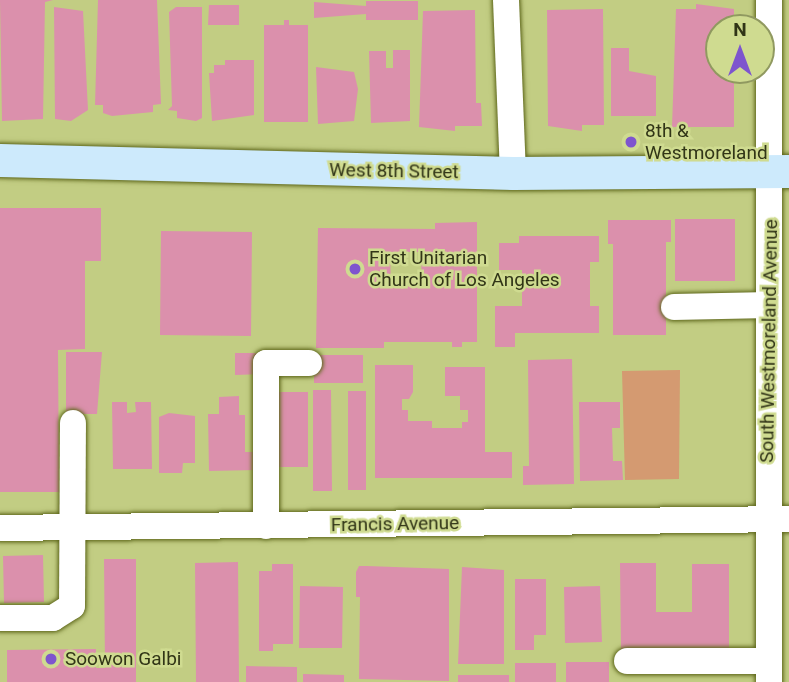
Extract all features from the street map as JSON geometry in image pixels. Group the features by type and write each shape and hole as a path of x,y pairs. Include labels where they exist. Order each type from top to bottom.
{"main road":[{"name":"West 8th Street","path":"0,160 513,173 780,171"}],"street":[{"path":"506,0 513,173"},
{"name":"South Westmoreland Avenue","path":"769,0 780,171 769,305 779,376 778,519 769,671"},
{"path":"674,307 769,305"},
{"path":"266,526 266,363 309,363"},
{"path":"0,618 53,618 68,612 75,600 73,423"},
{"name":"Francis Avenue","path":"0,528 778,519"},
{"path":"627,661 769,671"}],"shaded area":[{"path":"680,370 679,479 625,480 622,371"}],"building":[{"path":"0,0 53,0 45,2 43,119 2,121"},
{"path":"98,0 157,0 161,104 153,105 153,112 112,116 103,113 103,105 95,105"},
{"path":"366,1 418,1 418,20 366,20 366,14 314,18 314,2 366,6"},
{"path":"696,4 734,9 734,14 705,14 705,84 734,84 734,127 672,127 676,9 696,9"},
{"path":"209,5 239,5 239,25 208,25"},
{"path":"54,7 83,11 88,110 71,121 55,119"},
{"path":"176,7 202,7 202,118 196,121 177,118 177,111 168,110 172,106 169,12"},
{"path":"603,9 604,125 582,125 582,131 548,126 547,10"},
{"path":"475,10 476,103 481,103 482,126 455,126 455,131 419,127 423,11"},
{"path":"284,20 289,20 289,25 308,25 308,122 264,122 264,25 284,25"},
{"path":"611,48 629,48 629,71 656,76 656,116 611,116"},
{"path":"393,50 410,50 410,121 371,123 369,51 386,51 386,68 393,68"},
{"path":"225,60 254,60 254,115 212,121 209,73 214,73 214,65 225,65"},
{"path":"316,67 354,72 358,89 354,121 318,124"},
{"path":"0,208 101,208 101,261 85,261 85,349 58,350 59,492 0,492"},
{"path":"675,219 735,219 735,281 675,281"},
{"path":"608,220 671,220 671,242 666,242 666,335 613,335 613,244 608,244"},
{"name":"First Unitarian Church of Los Angeles","path":"477,222 477,342 462,342 462,347 452,347 452,342 384,342 384,348 316,348 318,228 435,229 435,223","holes":["390,252 421,252 422,286 391,287"]},
{"path":"161,231 252,232 251,336 160,335"},
{"path":"519,236 599,236 599,262 590,262 590,306 599,306 599,333 515,333 515,347 495,347 495,306 522,306 522,270 499,270 499,243 519,243"},
{"path":"66,352 102,352 97,414 66,414"},
{"path":"235,353 259,353 260,374 235,375"},
{"path":"314,355 363,355 363,383 314,383"},
{"path":"572,359 574,484 523,485 523,466 529,466 528,360"},
{"path":"375,365 413,365 413,392 409,399 402,399 402,410 408,410 408,421 432,421 432,428 462,428 462,422 468,422 468,410 460,410 460,396 445,396 445,367 485,367 485,452 512,452 512,478 375,478"},
{"path":"313,390 331,390 332,491 313,491"},
{"path":"348,391 366,391 366,490 348,490"},
{"path":"269,392 308,392 308,467 269,467"},
{"path":"239,396 239,415 245,415 245,452 257,452 258,470 209,471 208,414 219,414 219,397"},
{"path":"112,402 127,402 127,413 136,412 135,402 151,402 152,469 113,469"},
{"path":"579,402 620,402 620,428 612,428 613,461 622,461 623,480 580,481"},
{"path":"169,413 195,416 195,463 183,463 182,473 159,473 159,417"},
{"path":"43,555 44,602 4,603 3,556"},
{"path":"104,559 136,559 136,682 7,682 7,650 96,649 96,668 105,668"},
{"path":"238,562 239,682 196,682 195,563"},
{"path":"620,563 656,563 656,612 692,612 692,564 729,564 729,651 621,651"},
{"path":"272,564 293,564 293,644 273,644 273,651 259,651 259,571 272,571"},
{"path":"359,566 449,569 449,681 359,679 360,597 356,597 356,572"},
{"path":"462,567 504,570 504,664 458,664"},
{"path":"515,579 546,579 546,635 534,635 534,650 515,650"},
{"path":"300,586 343,587 342,648 299,648"},
{"path":"600,586 602,642 565,643 564,587"},
{"path":"566,662 609,662 609,682 566,682"},
{"path":"515,663 556,663 556,682 515,682"},
{"path":"246,666 297,667 297,682 246,682"},
{"path":"303,674 344,675 344,682 303,682"},
{"path":"458,675 509,675 509,682 458,682"}],"place":[{"name":"8th & Westmoreland","path":"631,142"},
{"name":"First Unitarian Church of Los Angeles","path":"355,269"},
{"name":"Soowon Galbi","path":"51,659"}]}
